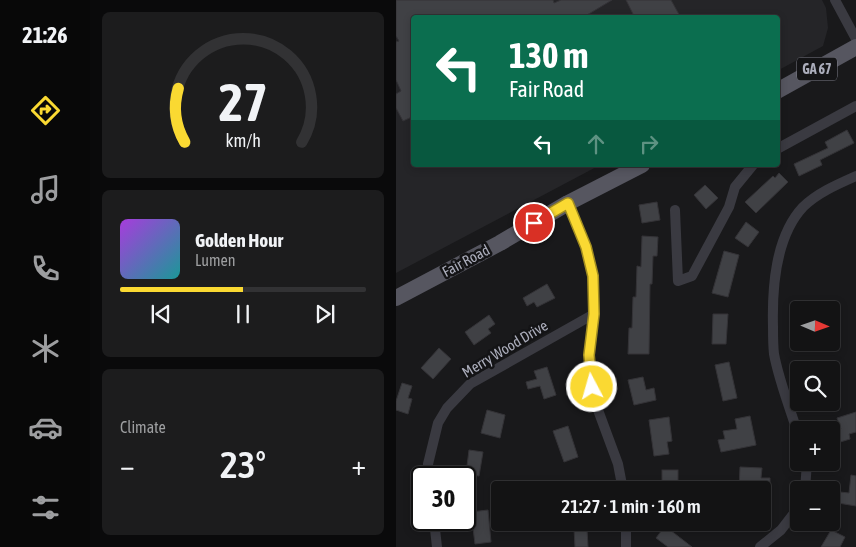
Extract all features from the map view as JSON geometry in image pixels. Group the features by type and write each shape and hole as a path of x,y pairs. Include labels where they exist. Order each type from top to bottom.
{"main road":[{"name":"GA 67","path":"780,89 856,47"},
{"name":"Fair Road","path":"396,298 500,243 568,203 638,167"}],"street":[{"path":"835,0 856,39"},
{"path":"780,147 856,106"},
{"path":"675,210 678,281 692,276 729,207 735,187 751,167"},
{"path":"794,421 780,381 774,352 774,280 780,251 792,224 803,207 824,191 856,176"},
{"path":"568,203 586,247 593,276 594,314 589,355 592,387 598,410 618,464 621,481"},
{"name":"Merry Wood Drive","path":"428,466 438,423 447,408 470,384 594,314"},
{"path":"760,547 781,530 790,518"},
{"path":"435,531 437,547"},
{"path":"626,531 626,547"}],"shaded area":[{"path":"396,0 822,0 826,8 828,28 823,46 780,69 780,15 411,15 411,167 596,167 396,273"}],"building":[{"path":"396,0 553,0 554,3 561,0 612,0 587,15 411,15 411,117 403,121 396,108 396,94 401,91 396,80 396,42 399,41 396,36"},
{"path":"626,0 671,0 679,15 634,15"},
{"path":"847,130 854,143 820,160 822,165 799,176 794,164 828,148 825,142"},
{"path":"779,173 788,182 756,213 745,202 773,176 775,178"},
{"path":"705,185 718,198 706,209 694,195"},
{"path":"657,202 660,220 642,223 639,205"},
{"path":"746,222 759,232 748,247 735,238"},
{"path":"642,236 658,237 657,256 653,256 652,284 650,284 649,354 628,354 629,328 632,328 633,297 636,297 637,266 641,267"},
{"path":"724,251 739,255 728,297 712,293"},
{"path":"547,284 555,298 537,307 534,302 527,306 523,298"},
{"path":"713,314 728,314 726,344 712,344"},
{"path":"489,315 495,324 488,329 491,333 474,345 465,332"},
{"path":"439,348 451,359 433,379 421,368"},
{"path":"729,362 737,398 723,401 715,365"},
{"path":"547,367 556,395 544,399 540,386 528,389 526,382 537,379 534,371"},
{"path":"643,377 646,390 654,388 656,400 634,405 628,380"},
{"path":"402,383 412,386 408,398 412,399 408,414 396,410 396,401"},
{"path":"487,410 505,415 500,438 481,433"},
{"path":"856,412 856,432 849,434 850,439 840,442 841,429 840,421 837,418"},
{"path":"750,416 756,445 721,452 718,440 725,439 723,431 737,429 735,419"},
{"path":"669,417 672,441 667,442 669,454 654,456 649,420"},
{"path":"568,426 578,457 564,462 553,431"},
{"path":"469,450 483,452 479,476 476,476 476,466 467,466"},
{"path":"740,467 762,468 761,478 770,478 770,481 739,481"},
{"path":"662,470 678,470 678,481 662,481"},
{"path":"851,475 856,476 856,506 840,503 840,492 849,493"},
{"path":"488,510 491,542 475,544 473,531 476,531 476,511"},
{"path":"574,531 587,531 588,547 575,547"},
{"path":"661,531 671,531 692,547 668,547 656,538"},
{"path":"830,531 845,537 840,547 821,547"}],"route":[{"path":"534,223 568,203 586,247 593,276 594,314 589,355 592,387"}]}
